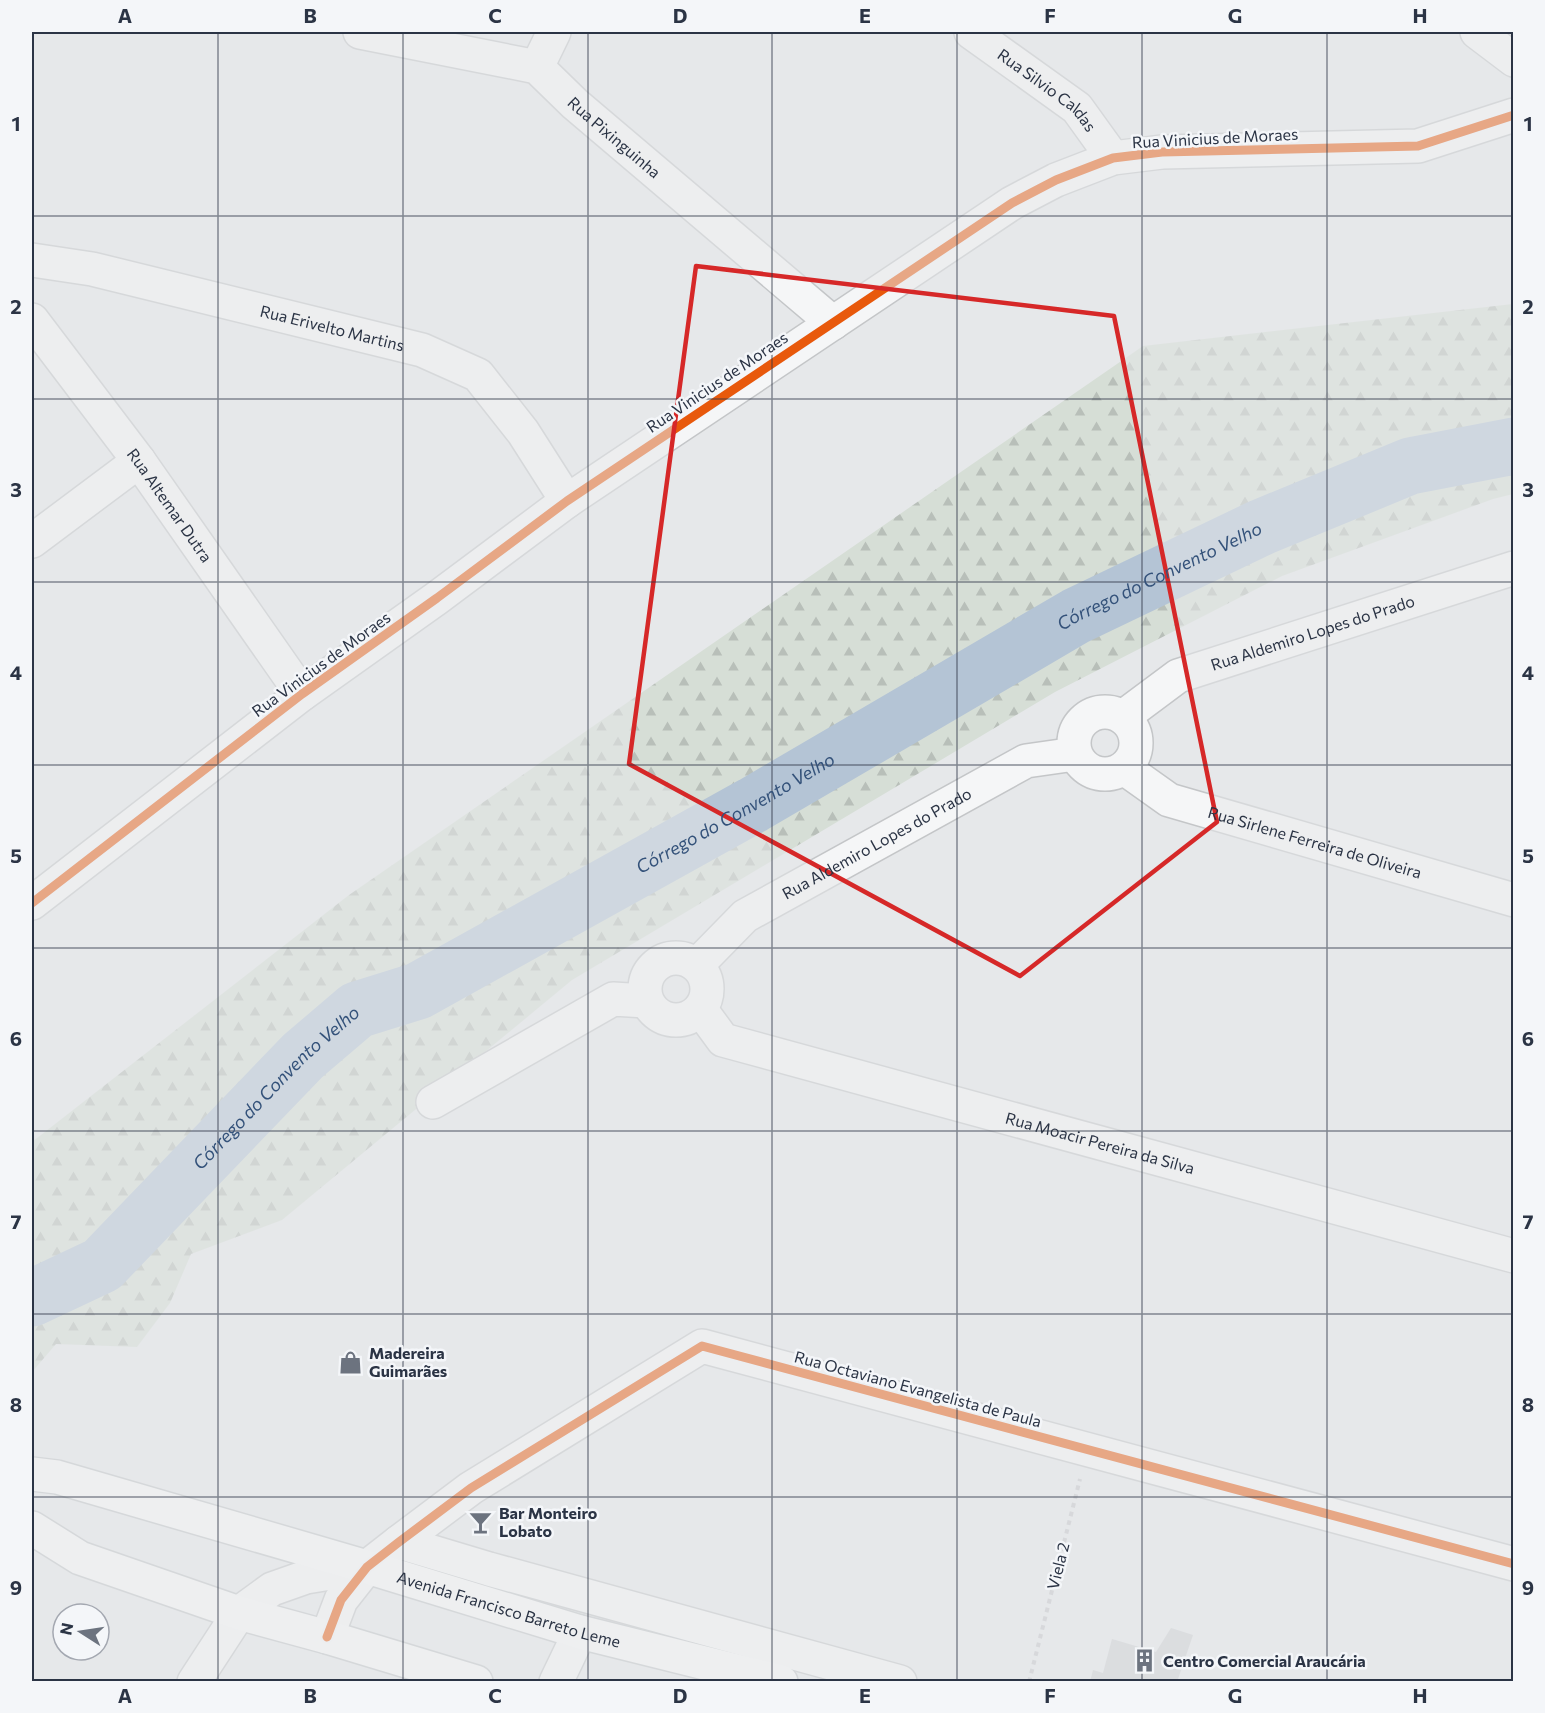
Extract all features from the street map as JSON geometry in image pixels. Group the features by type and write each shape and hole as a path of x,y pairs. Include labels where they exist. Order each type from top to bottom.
{"main road":[{"name":"Avenida Francisco Barreto Leme","path":"32,1474 57,1477 580,1632 781,1682"},
{"path":"32,1528 80,1557 239,1613 476,1682"}],"street":[{"path":"360,32 537,67 554,32"},
{"name":"Rua Silvio Caldas","path":"971,32 1077,108 1113,158"},
{"path":"1477,32 1514,60"},
{"name":"Rua Pixinguinha","path":"537,67 575,104 833,323"},
{"name":"Rua Vinicius de Moraes","path":"32,903 302,694 437,598 567,501 1012,203 1056,180 1113,158 1162,152 1418,146 1514,115"},
{"name":"Rua Erivelto Martins","path":"32,260 92,269 422,350 478,375 523,432 567,501"},
{"name":"Rua Altemar Dutra","path":"32,320 139,461 302,694"},
{"path":"32,541 139,461"},
{"name":"Rua Aldemiro Lopes do Prado","path":"1123,717 1178,676 1514,568"},
{"path":"1104,711 1123,717 1135,732 1135,752 1124,768 1106,775 1087,769 1075,753 1075,734 1086,718 1104,711"},
{"name":"Rua Aldemiro Lopes do Prado","path":"697,965 746,916 1026,761 1075,753"},
{"name":"Rua Sirlene Ferreira de Oliveira","path":"1124,768 1169,800 1514,900"},
{"path":"682,958 697,965 706,978 708,995 701,1010 688,1020 671,1021 656,1014 646,1001 645,984 652,969 665,960 682,958"},
{"path":"433,1102 613,999 646,1001"},
{"name":"Rua Moacir Pereira da Silva","path":"701,1010 723,1040 1514,1256"},
{"name":"Rua Octaviano Evangelista de Paula","path":"367,1567 471,1488 702,1346 1514,1564"},
{"name":"Avenida Francisco Barreto Leme","path":"399,1542 900,1682"},
{"path":"194,1682 239,1613 272,1589 306,1577 367,1567"},
{"path":"327,1637 341,1600 367,1567"},
{"path":"556,1682 580,1632"}],"highlighted area":[{"path":"696,266 1114,316 1217,822 1020,976 629,764"}],"green space":[{"path":"1513,304 1513,494 1493,499 1282,576 1055,692 572,980 282,1220 191,1254 170,1303 137,1347 56,1344 32,1372 32,1142 349,895 1143,346"}],"building":[{"name":"Centro Comercial Araucária","path":"1171,1628 1193,1635 1177,1682 1090,1682 1093,1670 1103,1673 1112,1639 1156,1652"}],"waterway":[{"name":"Córrego do Convento Velho","path":"32,1298 102,1265 303,1056 357,1010 418,991 753,805 1076,616 1262,527 1410,466 1514,446"}],"cycle path":[{"path":"32,903 302,694 437,598 567,501 1012,203 1056,180 1113,158 1162,152 1418,146 1514,115"},
{"path":"327,1637 341,1600 367,1567 399,1542 471,1488 702,1346 1514,1564"}],"place":[{"name":"Madereira Guimarães","path":"351,1362"},
{"name":"Bar Monteiro Lobato","path":"481,1522"},
{"name":"Centro Comercial Araucária","path":"1145,1661"}]}
